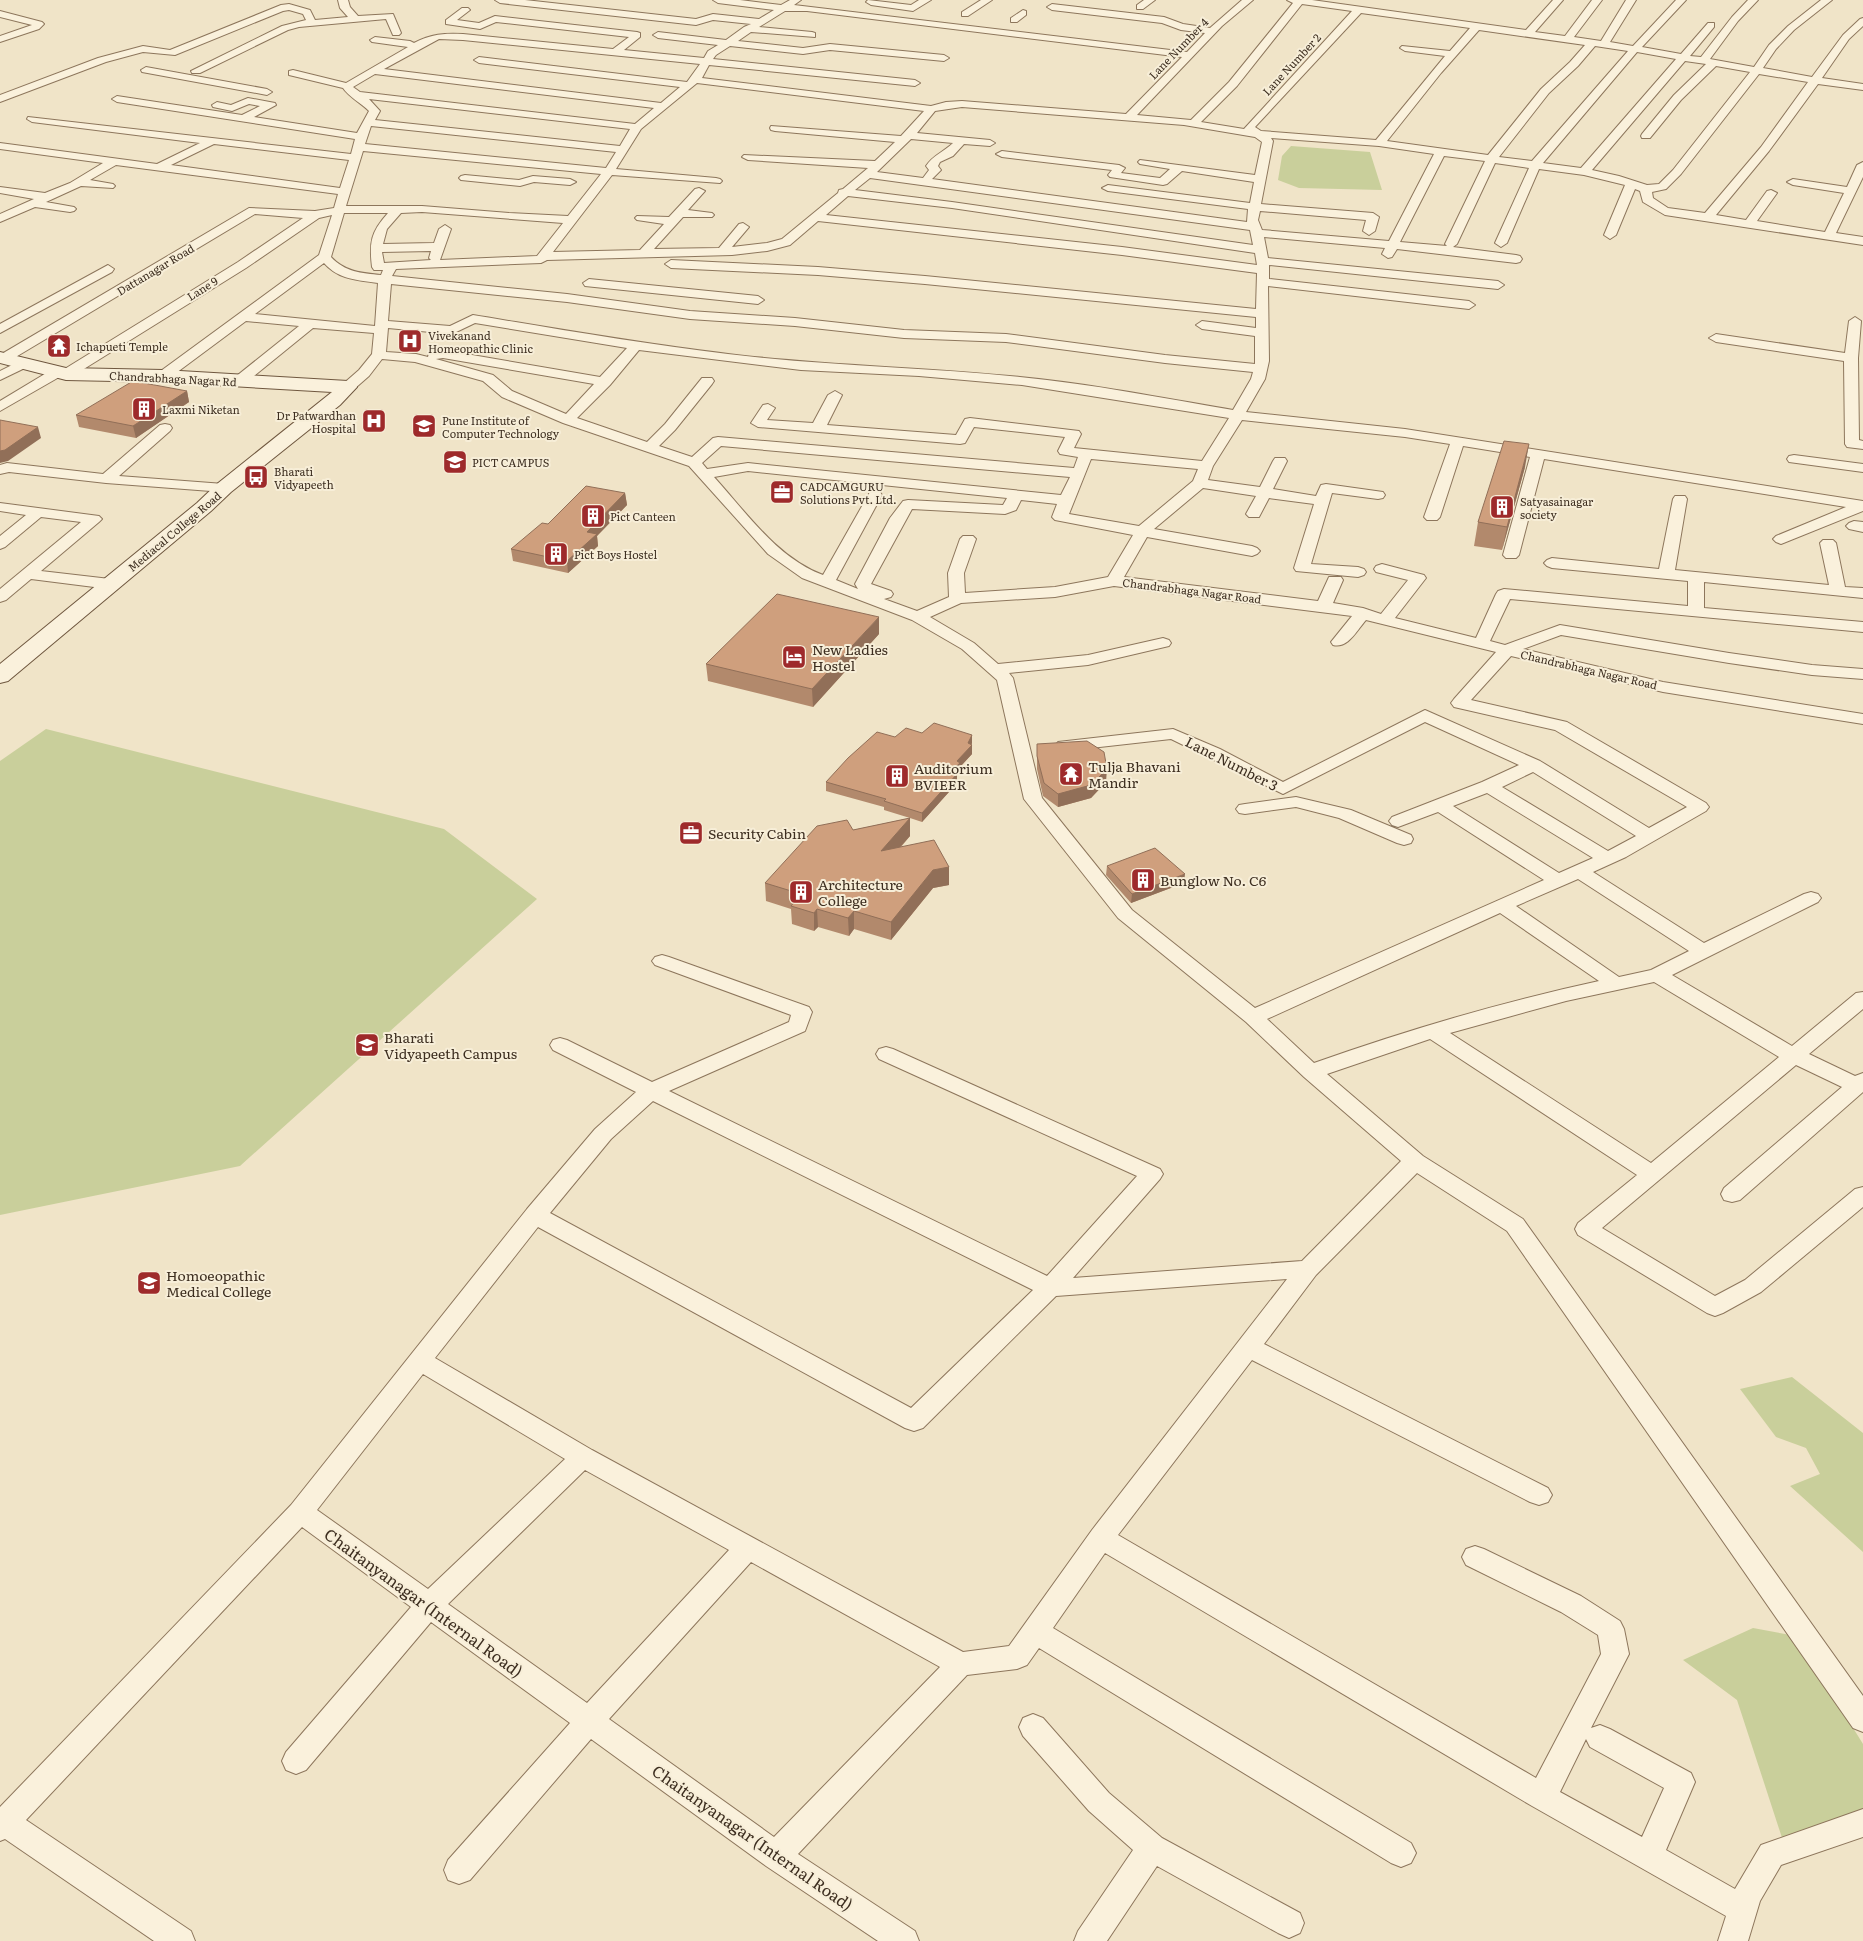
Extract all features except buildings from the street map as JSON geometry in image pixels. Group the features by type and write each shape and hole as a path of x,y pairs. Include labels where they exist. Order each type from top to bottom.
{"street":[{"path":"343,0 345,8 356,19"},
{"path":"500,0 696,22 713,17 759,22"},
{"path":"718,0 780,8 807,8 1190,55"},
{"path":"399,208 380,228 376,248 378,267 540,259 608,173 621,149 637,127 692,82 712,53 780,8 796,0"},
{"path":"875,0 871,2 914,8 926,0"},
{"path":"984,17 965,14 987,0"},
{"path":"1150,0 1136,6 1169,11"},
{"name":"Lane Number 4","path":"1129,117 1212,31 1248,0"},
{"path":"1528,34 1558,0"},
{"path":"1568,39 1597,0"},
{"path":"1451,244 1492,158 1545,91 1598,44 1631,0"},
{"path":"1501,243 1536,164 1635,49 1681,0"},
{"path":"1646,136 1663,113 1708,62 1735,19 1753,0"},
{"path":"788,256 814,217 878,164 930,111 946,105 981,104 1129,117 1194,123 1257,134 1378,143 1584,172 1632,183 1646,189 1662,187 1677,172 1757,70 1772,47 1791,28 1828,0"},
{"path":"1194,123 1233,84 1296,1 1338,4 1358,10 1635,49 1814,80 1863,86"},
{"path":"1386,14 1394,8 1393,2"},
{"path":"1052,7 1164,20 1182,27 1212,31"},
{"path":"0,99 110,58 144,49 172,53 281,8 307,12 311,22"},
{"path":"465,10 449,22 480,26 505,12"},
{"name":"Lane Number 2","path":"1257,134 1249,128 1358,10"},
{"path":"1023,13 1009,20 1032,23"},
{"path":"196,71 285,28 311,22 390,16 396,34"},
{"path":"0,39 38,26 38,24 30,20 2,18"},
{"path":"495,19 637,35 616,52"},
{"path":"1707,218 1765,149 1846,38 1863,21"},
{"path":"1584,172 1711,25"},
{"path":"1378,143 1477,26"},
{"path":"747,29 812,34"},
{"path":"658,35 804,51 830,47 944,58"},
{"path":"346,86 376,71 431,38 448,36 915,83"},
{"path":"1468,37 1484,39"},
{"path":"375,40 419,45"},
{"path":"1405,48 1452,54"},
{"path":"479,60 692,82 930,111 1034,120"},
{"path":"146,70 267,92 232,108 117,94 360,142 608,173 716,181"},
{"path":"376,71 663,106"},
{"path":"163,376 325,257 360,142 368,122 375,111 346,86 292,73"},
{"path":"358,95 637,127"},
{"path":"244,118 271,105 248,101"},
{"path":"32,119 356,158"},
{"path":"368,122 621,149"},
{"path":"775,128 990,143"},
{"path":"1114,581 1132,547 1144,530 1200,482 1206,466 1223,441 1258,379 1263,333 1262,266 1259,228 1252,220 1262,208 1260,179 1268,141 1257,134"},
{"path":"928,177 935,170 932,166 936,160 949,154 961,140"},
{"path":"157,168 212,141"},
{"path":"0,146 346,192"},
{"path":"1386,257 1441,152"},
{"path":"1002,154 1119,168 1114,175 1163,182 1179,167"},
{"path":"748,157 878,164"},
{"path":"0,218 46,198 113,162"},
{"path":"1144,162 1260,179"},
{"path":"1829,236 1863,165"},
{"path":"867,174 1340,240 1516,259"},
{"path":"465,178 520,182 533,179 599,185"},
{"path":"78,182 109,186"},
{"path":"1793,182 1851,191"},
{"path":"1610,235 1632,183"},
{"path":"1108,188 1262,208 1373,217 1369,230"},
{"path":"1646,189 1647,200 1665,211 1863,241"},
{"path":"0,190 46,198"},
{"path":"644,253 700,191"},
{"path":"843,192 952,206 1469,305"},
{"path":"1749,224 1771,193"},
{"path":"33,203 70,209"},
{"path":"509,217 519,206"},
{"name":"Lane 9","path":"0,407 62,373 242,265 315,215 340,210 399,208 571,220"},
{"name":"Dattanagar Road","path":"1,364 253,210 315,215"},
{"path":"641,218 708,215"},
{"path":"814,217 1262,266 1498,285"},
{"path":"723,251 743,227"},
{"path":"432,264 446,229"},
{"path":"1340,240 1338,252 1348,253"},
{"path":"376,248 439,246"},
{"path":"573,299 589,283 609,257 644,253 723,251 767,247 788,256"},
{"path":"543,256 788,256 925,280 1263,314"},
{"path":"325,257 334,267 346,274 385,279 573,299 690,315 795,322 904,334 1006,338 1165,359 1260,369"},
{"path":"348,387 364,374 380,355 380,327 385,279 391,266"},
{"path":"0,329 108,269"},
{"path":"589,283 758,300"},
{"path":"690,315 709,295"},
{"path":"244,317 312,323 452,330 473,319 636,346 801,366 919,372 1022,381 1238,415 1405,433 1863,505"},
{"path":"1855,321 1851,358 1852,444 1863,445"},
{"path":"239,381 312,323"},
{"path":"1202,325 1263,333"},
{"path":"1716,338 1851,358"},
{"path":"568,420 605,382 636,346"},
{"path":"416,358 443,354 605,382"},
{"path":"380,355 416,358 488,378 507,394 568,420 694,463 773,551 808,574 826,583 926,614"},
{"name":"Chandrabhaga Nagar Rd","path":"1,364 24,363 62,373 163,376 348,387"},
{"path":"650,448 670,427 707,381"},
{"name":"Mediacal College Road","path":"0,676 204,507 224,488 334,401 348,387"},
{"path":"818,428 835,395"},
{"path":"768,408 758,423 960,440 970,422 1074,434 1065,451 1206,466"},
{"path":"106,479 165,428"},
{"path":"694,463 718,441 1079,473"},
{"path":"1432,516 1458,441"},
{"path":"1511,555 1538,453"},
{"path":"1086,454 1060,517 1144,530 1252,551"},
{"path":"1794,459 1863,468"},
{"path":"1254,514 1263,492 1280,461"},
{"path":"0,470 7,467 106,479 224,488"},
{"path":"704,474 748,467 1066,500"},
{"path":"1200,482 1321,501"},
{"path":"1358,572 1302,568 1326,488 1378,495"},
{"path":"826,583 875,495"},
{"path":"1016,495 1011,507 1005,510 913,502 908,504 863,584 865,588 926,614 968,646 1005,678 1037,749 1033,798 1125,914 1253,1017 1311,1072 1415,1161 1515,1225 1863,1718"},
{"path":"1666,574 1680,498"},
{"path":"1781,539 1863,505"},
{"path":"0,507 94,519 0,597"},
{"path":"0,544 38,512"},
{"path":"957,599 956,573 968,539"},
{"path":"1828,543 1838,591"},
{"path":"1552,563 1863,593"},
{"path":"1382,569 1418,578 1385,620"},
{"path":"26,577 107,588"},
{"path":"1696,577 1696,611"},
{"path":"1324,606 1335,580"},
{"name":"Chandrabhaga Nagar Road","path":"926,614 957,599 1055,592 1114,581 1324,606 1363,613 1481,644 1663,687 1863,719"},
{"path":"1481,644 1504,594 1863,627"},
{"path":"1339,642 1363,613"},
{"path":"1253,1017 1607,858 1700,807 1561,726 1460,703 1508,650 1560,630 1728,658 1812,670 1863,674"},
{"path":"994,669 1088,660 1163,643"},
{"name":"Lane Number 3","path":"1037,749 1173,734 1283,789 1425,715 1534,765"},
{"path":"1398,821 1488,786 1534,765 1649,836"},
{"path":"1488,786 1607,858"},
{"path":"1244,809 1296,802 1344,814 1404,839"},
{"path":"1439,805 1556,880"},
{"path":"1579,871 1704,952"},
{"path":"1311,1072 1432,1031 1564,995 1657,975 1811,898"},
{"path":"1501,905 1615,983"},
{"path":"180,1941 3,1825 300,1512 536,1215 603,1134 651,1091 798,1026 802,1012 662,961"},
{"path":"1657,975 1794,1056 1860,1083 1732,1194"},
{"path":"1863,998 1586,1229 1714,1308 1753,1286 1863,1195"},
{"path":"1432,1031 1652,1174"},
{"path":"560,1045 1050,1288 1308,1269"},
{"path":"536,1215 914,1422 1050,1288 1152,1174 886,1054"},
{"path":"420,1361 583,1457 960,1664 1016,1656 1101,1538 1308,1269 1415,1161"},
{"path":"1248,1347 1539,1495"},
{"path":"296,1761 429,1605 583,1457"},
{"name":"Chaitanyanagar (Internal Road)","path":"300,1512 776,1856 904,1941"},
{"path":"1101,1538 1542,1797 1743,1909"},
{"path":"459,1870 589,1721 748,1547"},
{"path":"1475,1557 1570,1604 1610,1629 1615,1654 1542,1797"},
{"path":"1034,1631 1401,1852"},
{"path":"776,1856 960,1664"},
{"path":"1033,1728 1099,1802 1152,1848 1289,1923"},
{"path":"1600,1738 1681,1782 1649,1856"},
{"path":"1733,1941 1747,1896 1771,1855 1863,1823"},
{"path":"1089,1941 1152,1848"}],"green space":[{"path":"1291,146 1370,152 1382,190 1299,188 1278,180 1282,156"},
{"path":"46,729 444,829 537,899 240,1166 0,1215 0,761"},
{"path":"1792,1377 1863,1433 1863,1552 1790,1486 1820,1474 1806,1448 1776,1437 1740,1389"},
{"path":"1753,1628 1796,1636 1863,1744 1863,1817 1786,1850 1737,1700 1683,1660"}],"place":[{"name":"Vivekanand Homeopathic Clinic","path":"410,341"},
{"name":"Ichapueti Temple","path":"59,346"},
{"name":"Laxmi Niketan","path":"144,409"},
{"name":"Dr Patwardhan Hospital","path":"374,421"},
{"name":"Pune Institute of Computer Technology","path":"424,426"},
{"name":"PICT CAMPUS","path":"455,462"},
{"name":"Bharati Vidyapeeth","path":"256,477"},
{"name":"CADCAMGURU Solutions Pvt. Ltd.","path":"782,492"},
{"name":"Satyasainagar society","path":"1502,507"},
{"name":"Pict Canteen","path":"593,516"},
{"name":"Pict Boys Hostel","path":"556,554"},
{"name":"New Ladies Hostel","path":"794,657"},
{"name":"Tulja Bhavani Mandir","path":"1071,774"},
{"name":"Auditorium BVIEER","path":"897,776"},
{"name":"Security Cabin","path":"691,833"},
{"name":"Bunglow No. C6","path":"1143,880"},
{"name":"Architecture College","path":"801,892"},
{"name":"Bharati Vidyapeeth Campus","path":"367,1045"},
{"name":"Homoeopathic Medical College","path":"149,1283"}]}
